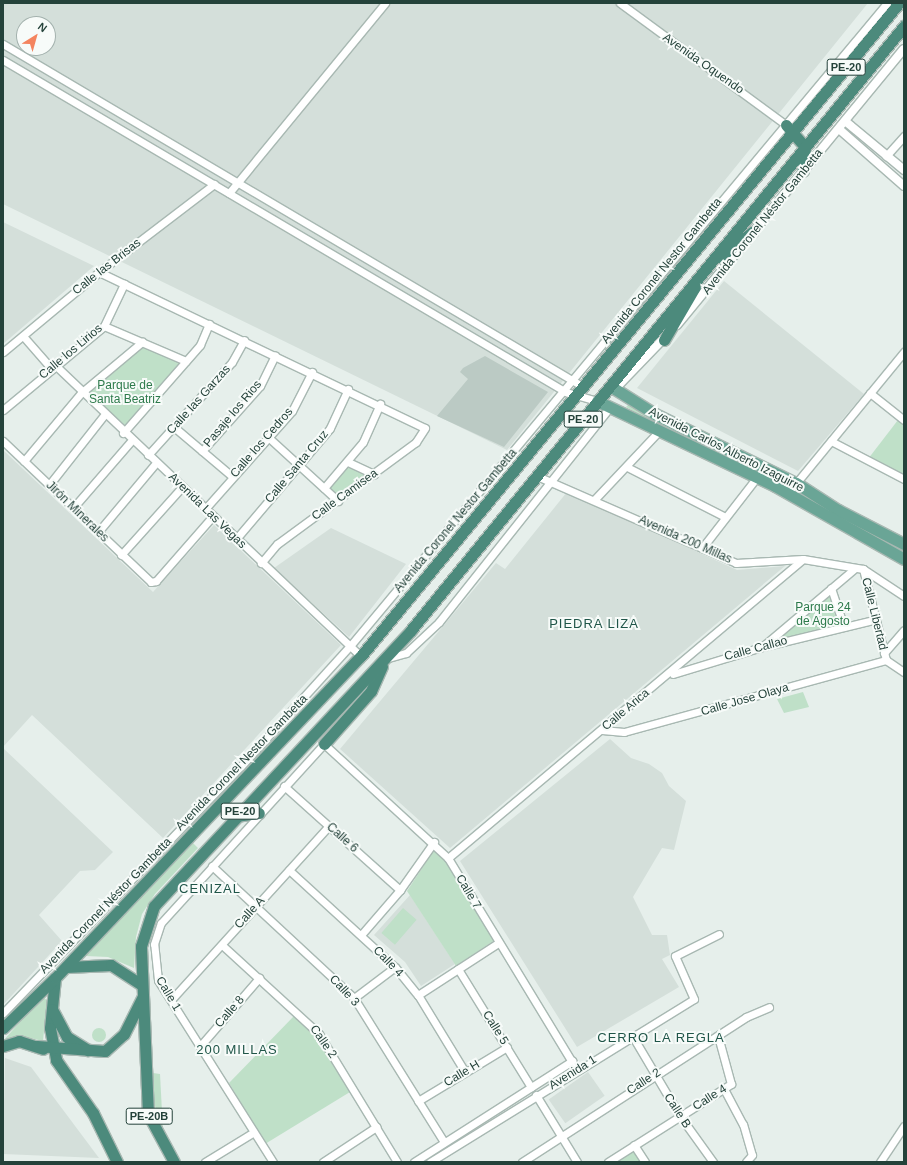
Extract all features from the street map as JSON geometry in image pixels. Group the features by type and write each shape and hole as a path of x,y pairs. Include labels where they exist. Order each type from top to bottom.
{"highway":[{"name":"Avenida Coronel Nestor Gambetta","path":"3,1028 66,967 362,656 576,397 579,384 790,128 899,3"},
{"name":"PE-20","path":"96,1053 112,1047 124,1034 143,990 141,946 154,906 234,816 384,660 537,476 904,26"},
{"path":"790,128 805,147 803,171"},
{"path":"711,262 752,232"},
{"path":"664,340 688,304 702,272"},
{"path":"597,401 616,389"},
{"path":"324,744 371,691 384,660"},
{"path":"234,816 259,813"},
{"path":"66,967 111,965 143,990"},
{"path":"55,978 52,1008 53,1048 56,1060"},
{"name":"PE-20B","path":"143,990 148,1114 174,1162"},
{"path":"52,1008 68,1037 96,1053"},
{"path":"3,1046 19,1041 38,1046 96,1053"},
{"path":"38,1046 56,1060 93,1113 117,1162"}],"main road":[{"name":"Avenida Carlos Alberto Izaguirre","path":"616,389 655,414 796,483 838,510 904,544"},
{"name":"Avenida Carlos Alberto Izaguirre","path":"597,401 611,406 659,431 788,493 903,556"}],"street":[{"path":"229,193 384,3"},
{"name":"Avenida Oquendo","path":"620,3 790,128"},
{"path":"790,128 823,79 887,3"},
{"path":"3,44 579,384"},
{"name":"Avenida Coronel Néstor Gambetta","path":"616,389 664,340 904,49"},
{"path":"3,60 566,392 576,397 597,401"},
{"path":"845,121 904,170"},
{"path":"839,129 904,186"},
{"path":"886,156 904,136"},
{"name":"Calle las Brisas","path":"3,352 99,272 214,184"},
{"path":"99,272 380,404 363,442 348,462 324,488"},
{"name":"Calle los Lirios","path":"3,410 104,326 124,284"},
{"path":"123,433 200,344 209,324"},
{"path":"104,326 186,361"},
{"name":"Avenida Las Vegas","path":"23,336 104,416 132,440 212,517 362,656"},
{"path":"491,348 498,337"},
{"name":"Calle las Garzas","path":"148,456 232,362 244,340"},
{"path":"24,461 81,393 142,342"},
{"path":"788,493 904,352"},
{"name":"Pasaje los Rios","path":"202,451 260,386 275,355"},
{"name":"Calle los Cedros","path":"205,509 292,411 312,372"},
{"name":"Avenida Coronel Néstor Gambetta","path":"3,1013 241,766 350,646 566,392 579,384"},
{"name":"Calle Santa Cruz","path":"236,539 330,428 348,389"},
{"path":"870,393 904,420"},
{"name":"Calle Camisea","path":"261,563 277,544 338,501 416,442 425,430 423,426 380,404"},
{"path":"384,660 406,653 439,622 611,406"},
{"path":"49,485 104,416"},
{"path":"174,427 233,477"},
{"path":"594,500 627,467 659,431"},
{"path":"268,437 338,501"},
{"path":"73,508 132,440"},
{"name":"Jirón Minerales","path":"3,441 151,582 156,581 212,517"},
{"path":"831,441 904,479"},
{"path":"348,462 374,474"},
{"path":"98,532 156,463"},
{"path":"627,467 725,517"},
{"name":"Avenida 200 Millas","path":"537,476 736,563 802,559 863,569 904,596"},
{"path":"702,548 756,477"},
{"path":"122,555 182,487"},
{"name":"Calle Arica","path":"448,858 669,675 802,559"},
{"path":"762,647 855,568"},
{"name":"Calle Libertad","path":"863,569 874,620 885,657 904,672"},
{"path":"831,588 844,627"},
{"name":"Calle Callao","path":"669,675 762,647 874,620"},
{"path":"885,657 904,630"},
{"name":"Calle Jose Olaya","path":"602,730 624,732 885,657"},
{"path":"686,660 690,668"},
{"path":"618,717 624,732"},
{"name":"Calle 1","path":"273,1162 156,974 154,944 161,923 259,813 324,744"},
{"name":"Calle 7","path":"324,744 434,842 448,858 498,943 577,1070"},
{"name":"Calle 6","path":"284,786 400,890"},
{"name":"Calle A","path":"171,1000 329,826"},
{"path":"361,935 400,890 434,842"},
{"name":"Calle 3","path":"212,866 257,906 354,998 444,1142"},
{"name":"Calle 4","path":"289,870 395,968 418,995 465,1072"},
{"name":"Avenida 1","path":"430,1162 536,1095 694,999 675,956 719,934"},
{"path":"418,995 498,943"},
{"name":"Calle 2","path":"222,945 260,978 319,1034 397,1162"},
{"path":"354,998 395,968"},
{"name":"Calle 5","path":"458,969 531,1087"},
{"name":"Calle 8","path":"201,1045 260,978"},
{"name":"Calle 2","path":"522,1162 746,1017 769,1008"},
{"name":"Calle 4","path":"608,1162 730,1084 718,1036"},
{"name":"Calle B","path":"633,1037 680,1116 713,1162"},
{"name":"Calle H","path":"418,1101 507,1047"},
{"name":"Avenida 1","path":"414,1162 572,1061"},
{"path":"724,1089 743,1124 752,1155 745,1162"},
{"path":"536,1095 577,1162"},
{"path":"880,1162 904,1126"},
{"path":"323,1162 376,1127"},
{"path":"205,1162 254,1132"},
{"path":"634,1145 645,1162"}],"shaded area":[{"path":"3,3 868,3 507,450 3,204"},
{"path":"3,222 94,266 3,344"},
{"path":"724,281 864,394 798,471 637,388"},
{"path":"3,450 153,592 214,525 341,645 163,838 32,715 3,747"},
{"path":"567,492 737,570 785,566 450,848 340,749 496,563 505,569"},
{"path":"331,528 406,564 349,637 274,568"},
{"path":"610,739 631,758 649,764 662,773 669,786 686,801 674,850 662,848 633,897 652,935 667,935 670,955 662,959 679,987 577,1047 460,861"},
{"path":"3,748 113,852 95,870 80,871 39,915 62,941 3,1005"},
{"path":"410,895 455,964 421,986 405,962 374,935"},
{"path":"5,1058 31,1067 99,1158 3,1154"},
{"path":"588,1072 605,1096 565,1123 549,1100"}],"green space":[{"name":"Parque de Santa Beatriz","path":"143,345 180,363 126,426 89,393"},
{"path":"630,403 783,480 904,548 904,555 652,422 626,407"},
{"path":"898,420 904,424 904,476 868,459"},
{"path":"350,463 368,474 336,496 329,487"},
{"name":"Parque 24 de Agosto","path":"829,592 838,626 777,639"},
{"path":"803,692 809,707 784,713 777,699"},
{"path":"192,842 198,848 155,894 142,914 136,937 134,968 108,957 86,956 87,949"},
{"path":"436,847 495,940 456,966 407,891"},
{"path":"403,908 417,920 395,945 381,933"},
{"path":"42,997 47,1000 43,1041 21,1036 3,1041"},
{"path":"294,1016 313,1033 350,1092 265,1144 229,1083"},
{"path":"99,1028 104,1030 106,1035 104,1040 99,1042 94,1040 92,1035 94,1030"},
{"path":"153,1073 160,1074 163,1131 153,1100"},
{"path":"634,1150 642,1162 616,1162"}],"building":[{"path":"485,356 548,392 504,447 437,416 468,379 460,372 463,368"}],"district":[{"name":"PIEDRA LIZA","path":"594,624"},
{"name":"CENIZAL","path":"210,889"},
{"name":"CERRO LA REGLA","path":"661,1038"},
{"name":"200 MILLAS","path":"237,1050"}]}
